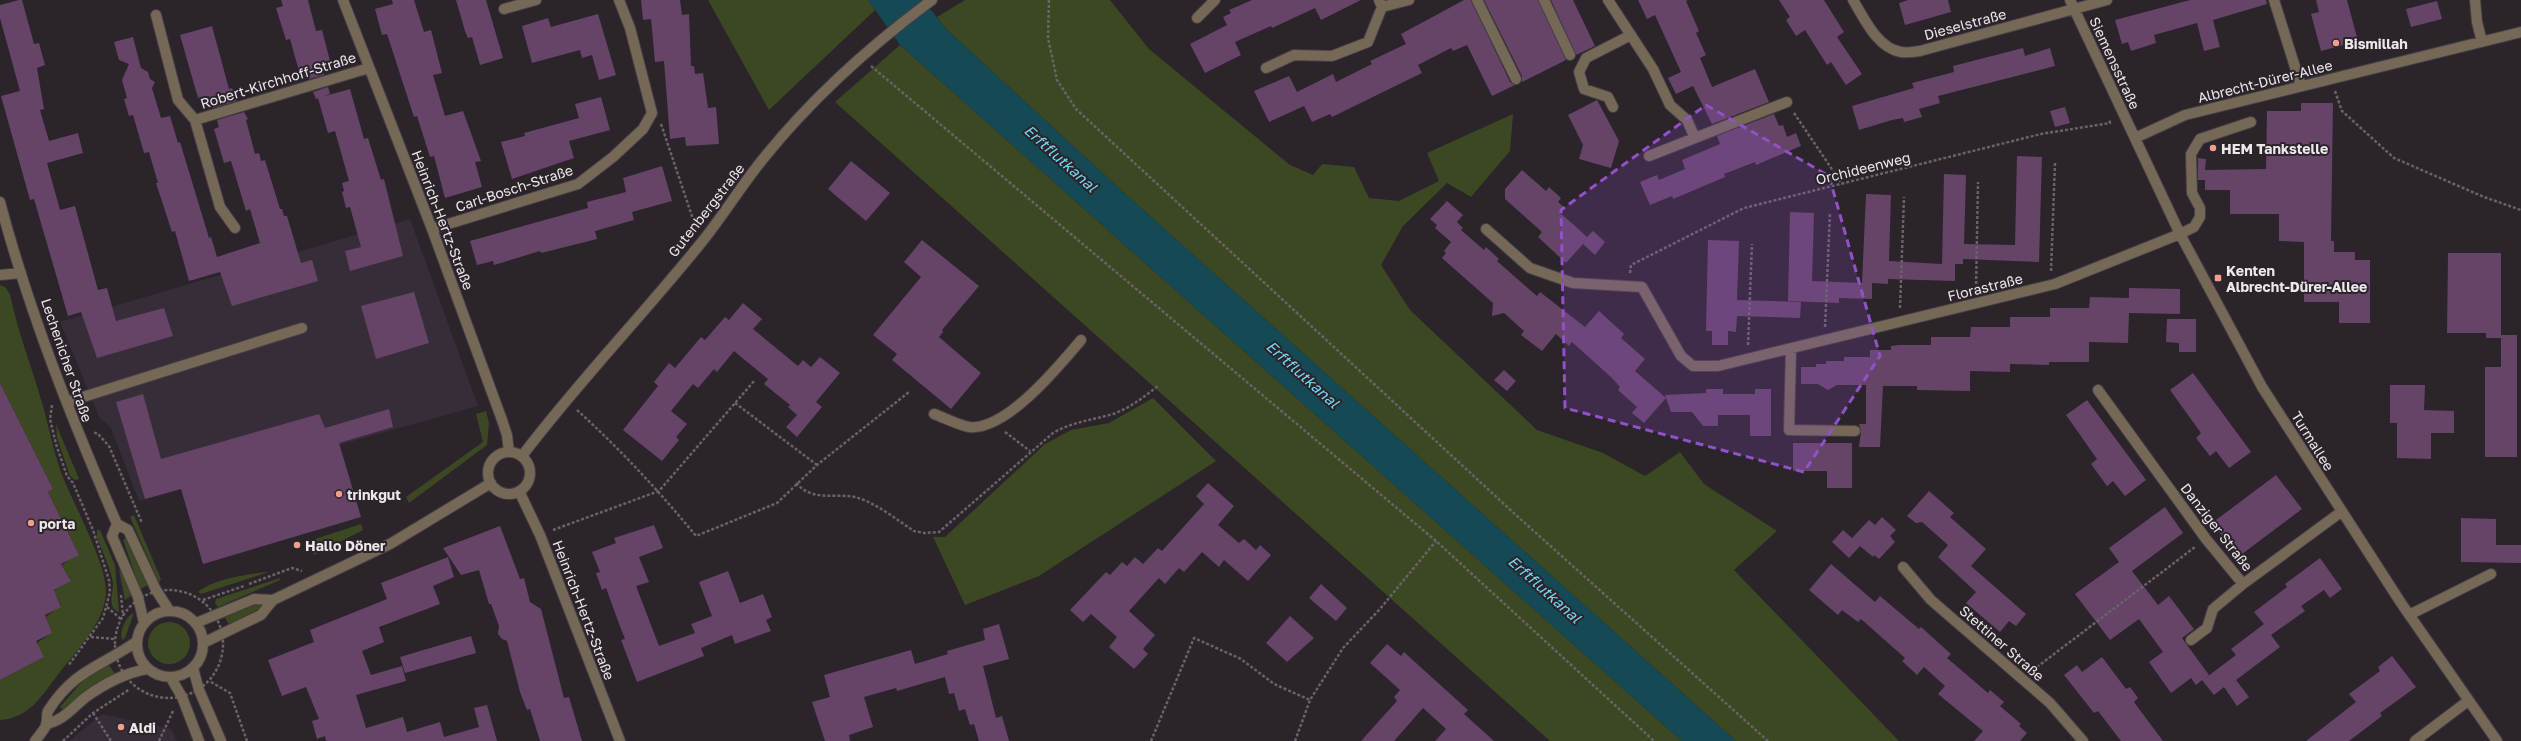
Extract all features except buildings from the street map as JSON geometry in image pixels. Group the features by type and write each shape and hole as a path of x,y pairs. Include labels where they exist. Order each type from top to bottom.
{"street":[{"name":"Heinrich-Hertz-Straße","path":"343,0 432,229 502,420 509,452"},
{"path":"504,9 536,0"},
{"path":"619,0 630,28 652,113"},
{"name":"Gutenbergstraße","path":"522,456 566,400 701,243 764,158 824,92 861,56 884,35 932,0"},
{"path":"1197,18 1215,0"},
{"path":"1266,68 1294,55 1332,56 1368,42 1381,3 1409,0"},
{"path":"1477,0 1516,79"},
{"path":"1544,0 1570,54"},
{"path":"1608,0 1653,69 1670,105 1687,120 1695,138"},
{"name":"Dieselstraße","path":"1853,0 1874,33 1887,47 1901,52 1920,52 2072,5 2107,0"},
{"path":"2274,0 2301,86"},
{"path":"2475,0 2477,22 2482,42"},
{"name":"Siemensstraße","path":"2072,5 2135,138"},
{"name":"Robert-Kirchhoff-Straße","path":"156,15 178,100 195,120 220,207 235,228"},
{"name":"Albrecht-Dürer-Allee","path":"2135,138 2185,115 2521,32"},
{"path":"1613,107 1608,97 1584,89 1579,72 1586,58 1631,35"},
{"name":"Robert-Kirchhoff-Straße","path":"195,120 369,68"},
{"path":"1649,156 1787,102"},
{"name":"Carl-Bosch-Straße","path":"432,229 578,184 613,157 643,129 652,113"},
{"name":"Florastraße","path":"1486,229 1530,268 1573,283 1642,287 1681,356 1693,366 1718,366 2056,284 2180,234 2194,227 2200,217 2200,208 2192,193 2191,154 2200,139 2251,122"},
{"name":"Turmallee","path":"2135,138 2180,234 2262,387 2341,512 2409,615 2497,741"},
{"name":"Lechenicher Straße","path":"0,204 21,273 78,433 116,524 128,530 156,590 169,610"},
{"path":"0,276 21,273"},
{"path":"67,402 302,328"},
{"path":"934,414 969,427 986,425 992,422 1039,388 1081,340"},
{"path":"1791,349 1789,430 1855,431"},
{"name":"Danziger Straße","path":"2098,390 2206,539 2243,584 2341,512"},
{"path":"509,452 522,456 529,468 530,474 528,481 519,491 507,493 495,488 488,477 491,463 495,457 509,452"},
{"path":"203,643 261,615 273,600 405,535 491,483"},
{"name":"Heinrich-Hertz-Straße","path":"519,491 540,535 620,741"},
{"name":"Lechenicher Straße","path":"116,524 112,536 138,597 144,623"},
{"name":"Stettiner Straße","path":"1903,567 1931,600 2050,703 2083,741"},
{"path":"2409,615 2491,574"},
{"path":"2191,640 2206,628 2213,609 2243,584"},
{"path":"196,623 254,599 273,600"},
{"path":"35,741 46,724 47,713 72,680 97,663 116,656 136,642 144,623 155,614 169,610 184,614 196,623 203,643 202,652 193,668 179,676 170,678 158,676 148,670 141,662 136,642"},
{"path":"193,668 199,690 221,741"},
{"path":"46,724 58,722 88,696 125,675 148,670"},
{"path":"170,678 199,741"},
{"path":"2415,741 2468,701"}],"path":[{"path":"1049,0 1048,38 1057,80 1076,109 1517,516 1768,741"},
{"path":"861,56 878,74 1436,541 1654,741"},
{"path":"2331,80 2342,111 2394,158 2484,197 2521,210"},
{"path":"1787,102 1842,184"},
{"name":"Orchideenweg","path":"1629,287 1631,265 1744,208 2041,134 2110,123 2107,115 2120,109"},
{"path":"652,113 662,125 701,243"},
{"path":"2054,163 2051,274 2056,284"},
{"path":"1976,303 1978,182"},
{"path":"1900,322 1904,197"},
{"path":"1824,340 1830,213"},
{"path":"1747,359 1752,244"},
{"path":"540,535 659,491 755,380"},
{"path":"796,483 811,494 828,497 854,497 914,531 931,533 946,528 1030,451 1067,425 1129,407 1158,386"},
{"path":"566,400 612,441 659,491 696,536 777,503 796,483 817,465 909,392"},
{"path":"52,397 50,419 56,444 67,476 74,483 82,502 109,580 110,592 103,618 67,668"},
{"path":"735,403 817,465"},
{"path":"992,422 1030,451"},
{"path":"78,433 98,433 109,446 144,528"},
{"path":"2021,679 2206,539"},
{"path":"1295,741 1310,700 1344,648 1380,609 1436,541"},
{"path":"203,600 292,568 322,576"},
{"path":"167,583 170,590"},
{"path":"156,590 170,590 187,592 203,600 213,608 223,641 218,667 209,681 199,690 179,698 159,698 134,686 125,675 116,656 116,639 126,609 138,597 156,590"},
{"path":"106,606 122,620"},
{"path":"90,637 116,639"},
{"path":"1151,741 1194,638 1241,659 1274,684 1310,700"},
{"path":"209,681 230,693 247,741"},
{"path":"63,741 94,713 126,694 134,686"},
{"path":"159,741 164,725 176,706 179,698"},
{"path":"94,713 111,741"}],"highlighted area":[{"path":"1706,105 1829,176 1880,356 1804,472 1565,408 1561,210"}],"shaded area":[{"path":"410,219 478,406 139,501 110,426 100,419 60,322"},
{"path":"102,714 171,729 177,741 69,741"}],"green space":[{"path":"708,0 868,0 875,10 769,110"},
{"path":"965,0 1110,0 1149,49 1290,165 1313,175 1322,164 1354,167 1369,198 1399,201 1439,181 1427,153 1513,114 1510,151 1471,197 1447,183 1403,226 1381,265 1410,310 1537,430 1603,453 1645,476 1680,452 1704,484 1777,531 1734,570 1899,741 1736,741 1122,191 947,30 937,17"},
{"path":"900,45 1682,741 1550,741 835,102"},
{"path":"0,285 5,287 10,294 20,333 43,405 58,463 66,485 96,551 105,582 106,594 100,616 94,627 40,699 27,711 10,718 0,720 0,680 42,658 37,643 51,633 46,617 61,605 54,591 70,579 62,565 78,553 48,492 53,489 0,383"},
{"path":"1153,398 1216,461 1039,576 965,605 933,537 945,537 1045,444 1071,430 1109,423"},
{"path":"486,411 489,423 487,445 409,503 406,497 483,442 476,414"},
{"path":"56,424 79,479 75,480 70,476 57,438"},
{"path":"134,515 161,579 159,583 130,517"},
{"path":"361,524 363,530 314,555 309,541"},
{"path":"97,530 100,530 115,565 119,612 115,610 112,604 112,578 97,537"},
{"path":"126,538 148,585 140,589 123,540"},
{"path":"119,570 121,570 132,595 125,600"},
{"path":"269,572 201,594 198,592 221,581"},
{"path":"280,578 280,580 218,607 215,603 216,599"},
{"path":"262,602 265,606 229,625 225,617"},
{"path":"134,613 125,638 122,640 121,633 124,625 128,617"},
{"path":"169,622 184,628 190,643 184,658 169,664 154,658 148,643 154,628"},
{"path":"109,665 115,674 97,683 63,710 60,707 85,678"}],"water":[{"name":"Erftflutkanal","path":"868,0 923,0 947,30 1122,191 1736,741 1682,741 900,45"}],"place":[{"name":"Bismillah","path":"2336,43"},
{"name":"HEM Tankstelle","path":"2213,148"},
{"name":"Kenten Albrecht-Dürer-Allee","path":"2218,278"},
{"name":"trinkgut","path":"339,494"},
{"name":"porta","path":"31,523"},
{"name":"Hallo Döner","path":"297,545"},
{"name":"Aldi","path":"121,727"}]}
